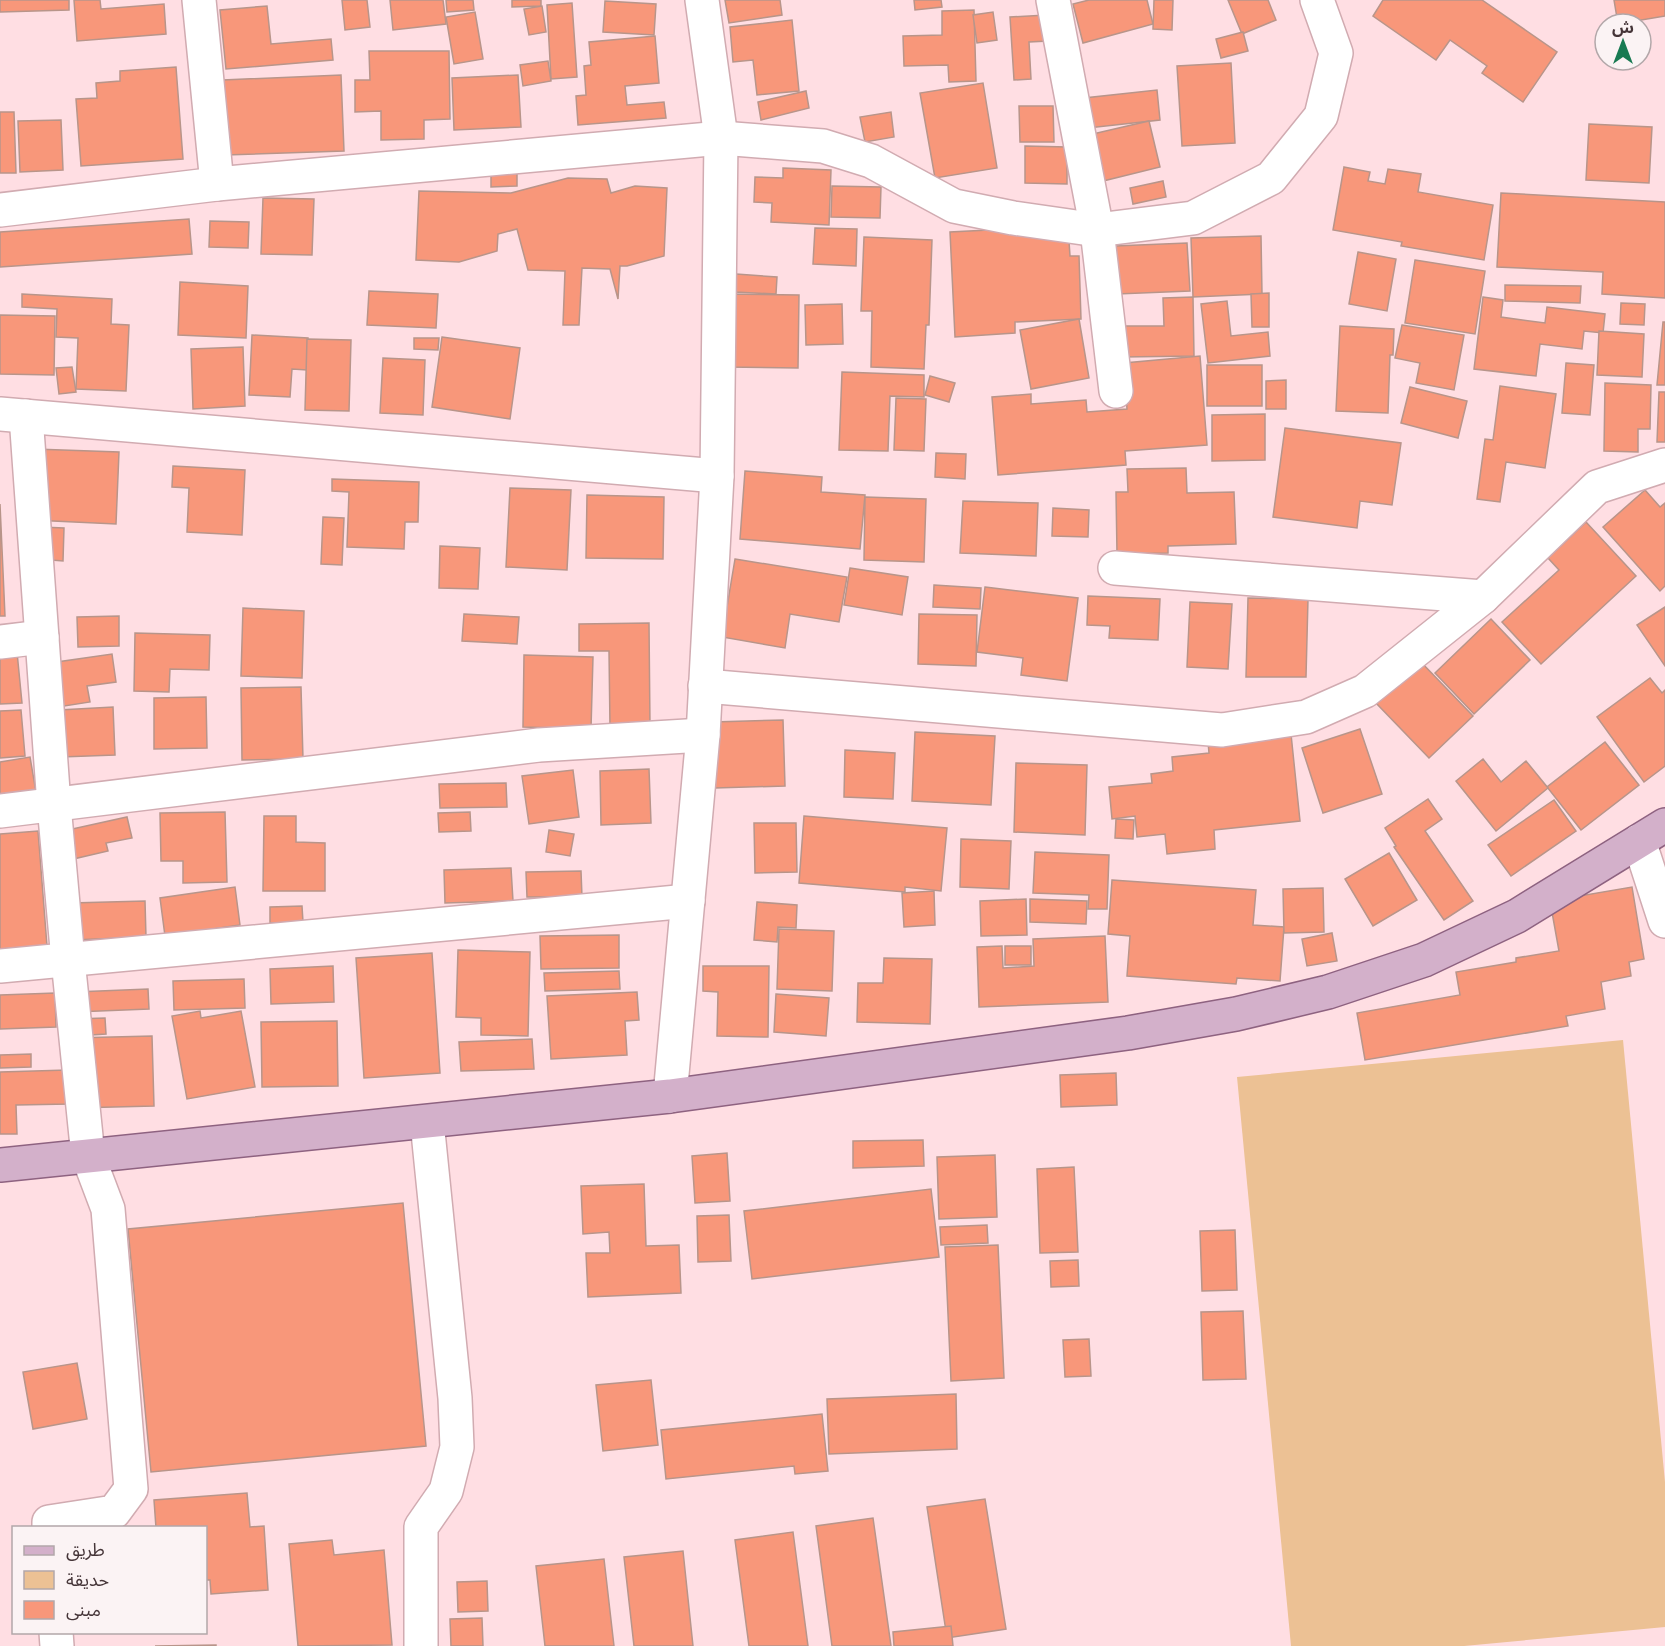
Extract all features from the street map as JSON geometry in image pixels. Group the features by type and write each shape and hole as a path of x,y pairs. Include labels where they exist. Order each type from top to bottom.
{"main road":[{"path":"0,1165 670,1096 1128,1033 1236,1014 1328,992 1424,960 1517,916 1652,833"}],"street":[{"path":"199,0 217,184"},
{"path":"670,1096 703,735 717,476 721,138 702,0"},
{"path":"1053,0 1097,230 1116,391"},
{"path":"0,210 217,184 721,138 823,146 871,160 954,206 1013,218 1097,230 1193,218 1271,178 1321,116 1336,53 1317,0"},
{"path":"49,1526 49,1522 114,1512 131,1489 108,1209 88,1156 54,805 42,637 13,415 717,476"},
{"path":"705,686 1222,730 1306,717 1365,691 1483,597 1597,487 1665,465"},
{"path":"1115,568 1483,597"},
{"path":"0,642 42,637"},
{"path":"0,811 539,745 703,735"},
{"path":"1652,833 1665,921"},
{"path":"0,966 688,901"},
{"path":"421,1646 421,1527 446,1491 457,1447 455,1398 427,1122"}],"green space":[{"path":"1623,1040 1665,1482 1665,1627 1464,1646 1291,1646 1237,1077"}],"building":[{"path":"0,0 69,0 69,10 0,12"},
{"path":"74,0 100,0 101,9 164,4 166,34 77,41"},
{"path":"342,0 367,0 370,27 345,30"},
{"path":"390,0 443,0 446,24 393,30"},
{"path":"446,0 473,0 474,10 447,12"},
{"path":"512,0 541,0 541,6 512,7"},
{"path":"725,0 780,0 782,15 729,23"},
{"path":"914,0 941,0 942,7 915,10"},
{"path":"1089,0 1147,0 1153,24 1083,43 1073,4"},
{"path":"1154,0 1173,0 1172,30 1153,29"},
{"path":"1228,0 1268,0 1276,20 1242,34"},
{"path":"1383,0 1482,0 1557,52 1523,102 1482,73 1487,66 1450,40 1436,60 1373,16"},
{"path":"1614,0 1665,0 1665,16 1653,18 1653,12 1616,12"},
{"path":"605,1 656,4 654,35 603,32"},
{"path":"572,3 577,77 551,79 547,5"},
{"path":"267,6 271,44 331,39 333,60 226,69 220,10"},
{"path":"542,6 546,32 529,35 524,9"},
{"path":"974,10 976,81 949,82 948,65 904,66 903,36 942,35 942,11"},
{"path":"475,12 483,59 454,64 446,17"},
{"path":"993,12 997,40 977,43 973,15"},
{"path":"1046,15 1048,41 1029,42 1031,79 1014,80 1010,17"},
{"path":"792,20 799,91 757,95 753,60 733,62 730,27"},
{"path":"1243,32 1248,51 1221,58 1216,39"},
{"path":"655,36 659,83 625,86 627,105 664,102 666,118 578,125 576,96 586,95 584,66 591,65 589,42"},
{"path":"369,51 449,51 450,119 424,120 424,139 381,140 381,111 355,112 355,80 370,80"},
{"path":"548,61 551,81 523,86 520,65"},
{"path":"1231,63 1235,143 1182,146 1177,66"},
{"path":"176,67 183,159 81,166 76,99 97,98 96,83 120,81 120,71"},
{"path":"341,75 344,151 226,155 223,80"},
{"path":"518,75 521,127 454,130 452,78"},
{"path":"983,83 997,168 935,178 920,93"},
{"path":"1157,90 1160,120 1088,128 1084,98"},
{"path":"806,91 809,108 761,120 758,102"},
{"path":"1019,106 1053,106 1054,142 1020,142"},
{"path":"0,112 14,112 16,173 0,173"},
{"path":"891,112 894,137 865,142 860,117"},
{"path":"61,120 63,170 20,172 18,121"},
{"path":"1149,121 1160,167 1095,183 1084,136"},
{"path":"1589,124 1652,127 1649,183 1586,180"},
{"path":"1025,146 1067,147 1067,184 1025,183"},
{"path":"491,154 517,154 517,186 491,187"},
{"path":"1344,167 1370,172 1368,181 1385,184 1388,169 1421,174 1418,192 1493,205 1484,260 1401,246 1402,242 1333,230"},
{"path":"783,168 831,170 829,225 771,222 772,203 754,202 755,177 783,178"},
{"path":"568,178 607,179 611,193 635,186 667,188 664,256 620,266 618,299 610,269 582,268 579,325 563,325 565,271 528,270 517,229 498,234 497,251 459,262 416,260 419,191 511,193"},
{"path":"1163,181 1166,197 1133,204 1130,188"},
{"path":"832,186 881,187 880,218 831,217"},
{"path":"1501,193 1665,202 1665,298 1602,294 1603,272 1497,267"},
{"path":"263,198 314,199 312,255 261,254"},
{"path":"189,219 192,254 0,267 0,232"},
{"path":"210,221 249,222 248,248 209,247"},
{"path":"1068,226 1070,256 1079,256 1081,319 1015,322 1015,333 955,337 950,232"},
{"path":"815,228 857,229 856,266 813,264"},
{"path":"1261,236 1262,294 1193,297 1191,238"},
{"path":"864,237 932,240 929,325 926,325 924,369 871,367 872,311 861,311"},
{"path":"1187,243 1190,291 1117,294 1115,246"},
{"path":"1358,252 1396,259 1387,311 1349,304"},
{"path":"1415,260 1485,271 1475,334 1405,323"},
{"path":"736,274 777,277 776,294 735,292"},
{"path":"180,282 248,286 246,338 178,335"},
{"path":"1505,285 1581,286 1580,303 1505,301"},
{"path":"369,291 438,294 436,328 367,325"},
{"path":"1269,293 1269,327 1252,327 1251,294"},
{"path":"22,294 112,299 111,324 129,325 126,391 76,389 78,338 56,337 57,309 22,307"},
{"path":"727,294 799,295 798,368 727,367"},
{"path":"1193,297 1194,356 1122,357 1121,326 1164,326 1163,298"},
{"path":"1483,297 1503,300 1501,317 1545,323 1547,307 1605,314 1603,333 1584,331 1582,349 1540,344 1536,376 1474,369"},
{"path":"1227,301 1231,336 1268,332 1270,356 1208,363 1201,304"},
{"path":"1621,303 1645,304 1644,325 1620,324"},
{"path":"842,304 843,344 806,345 805,305"},
{"path":"0,315 55,316 54,375 0,374"},
{"path":"1079,319 1089,378 1031,389 1020,330"},
{"path":"1663,322 1665,322 1665,385 1657,385"},
{"path":"1402,325 1464,335 1454,390 1416,383 1420,363 1395,358"},
{"path":"1340,326 1394,329 1393,355 1390,355 1388,413 1336,411"},
{"path":"1599,331 1644,334 1642,377 1597,375"},
{"path":"252,335 308,338 307,370 292,369 290,397 249,395"},
{"path":"442,337 520,348 510,419 432,407"},
{"path":"414,338 439,338 438,350 414,349"},
{"path":"307,339 351,340 349,411 305,410"},
{"path":"243,347 245,406 193,409 191,349"},
{"path":"1200,356 1207,445 1125,451 1126,465 998,475 992,397 1031,394 1031,404 1086,400 1087,412 1127,409 1124,363"},
{"path":"383,358 425,360 423,415 380,413"},
{"path":"1566,363 1594,365 1590,415 1562,413"},
{"path":"1207,365 1262,365 1262,406 1207,406"},
{"path":"72,367 76,392 59,394 56,368"},
{"path":"842,372 924,375 924,397 890,396 888,451 839,450"},
{"path":"930,376 955,383 949,402 925,395"},
{"path":"1286,380 1286,409 1266,409 1266,381"},
{"path":"1605,383 1651,385 1650,429 1638,429 1638,452 1604,451"},
{"path":"1500,386 1556,394 1545,468 1506,462 1500,502 1477,499 1485,439 1493,440"},
{"path":"1410,387 1467,401 1458,438 1401,423"},
{"path":"1659,392 1665,392 1665,442 1657,442"},
{"path":"896,398 926,399 924,451 894,450"},
{"path":"1265,414 1265,460 1212,461 1212,415"},
{"path":"1285,428 1401,443 1392,505 1360,501 1357,528 1273,517"},
{"path":"34,449 119,452 116,524 32,520"},
{"path":"936,453 966,454 965,479 935,477"},
{"path":"173,466 245,470 242,535 187,532 189,488 172,487"},
{"path":"1186,468 1187,493 1234,492 1236,544 1168,546 1168,553 1117,554 1116,492 1128,492 1127,469"},
{"path":"745,471 822,477 821,492 865,495 860,549 740,539"},
{"path":"332,479 419,482 418,522 405,522 404,549 347,547 349,492 332,491"},
{"path":"510,488 571,490 567,570 506,567"},
{"path":"1645,490 1660,507 1665,503 1665,586 1660,591 1603,527"},
{"path":"587,495 664,497 663,559 586,558"},
{"path":"865,497 926,499 924,562 864,560"},
{"path":"963,501 1038,503 1036,556 960,553"},
{"path":"0,504 5,616 0,616"},
{"path":"1053,508 1089,510 1088,537 1052,536"},
{"path":"323,517 344,518 342,565 321,564"},
{"path":"1586,522 1636,576 1541,664 1502,622 1559,570 1548,558"},
{"path":"40,527 64,528 63,561 39,559"},
{"path":"440,546 480,548 478,589 439,588"},
{"path":"735,559 847,577 839,622 790,614 785,648 722,637"},
{"path":"850,568 908,577 902,615 844,605"},
{"path":"934,585 981,588 980,609 933,607"},
{"path":"985,587 1078,598 1067,681 1021,675 1023,658 977,652"},
{"path":"1088,596 1160,599 1158,640 1109,638 1110,626 1087,625"},
{"path":"1248,598 1308,599 1306,677 1246,677"},
{"path":"1190,602 1232,604 1228,669 1187,667"},
{"path":"1665,607 1665,666 1637,625"},
{"path":"243,608 304,611 302,678 241,676"},
{"path":"464,614 519,617 517,644 462,641"},
{"path":"919,614 977,615 976,666 918,664"},
{"path":"119,616 119,646 78,647 77,617"},
{"path":"1491,619 1530,660 1474,714 1435,673"},
{"path":"649,623 650,726 610,727 609,651 579,651 579,624"},
{"path":"135,633 210,635 209,670 170,669 169,692 134,691"},
{"path":"17,652 22,703 0,704 0,654"},
{"path":"112,654 116,682 87,686 90,702 58,707 50,663"},
{"path":"524,655 593,657 591,729 523,727"},
{"path":"1419,660 1473,716 1429,758 1375,702"},
{"path":"1650,678 1662,693 1665,690 1665,766 1644,782 1597,717"},
{"path":"301,687 303,759 242,760 241,688"},
{"path":"206,697 207,748 154,749 154,698"},
{"path":"113,707 115,755 61,757 59,710"},
{"path":"21,710 25,756 0,758 0,711"},
{"path":"783,720 785,786 715,788 713,722"},
{"path":"1360,729 1382,794 1323,813 1302,748"},
{"path":"915,732 995,736 991,805 912,801"},
{"path":"1291,734 1300,821 1214,830 1215,849 1167,854 1165,834 1137,837 1135,816 1112,819 1109,787 1152,783 1151,774 1173,771 1172,757 1209,753 1208,742"},
{"path":"1605,742 1639,785 1581,830 1547,787"},
{"path":"845,750 895,753 893,799 844,797"},
{"path":"30,757 36,792 0,798 0,762"},
{"path":"1483,759 1501,782 1526,761 1548,788 1496,831 1456,781"},
{"path":"1016,763 1087,765 1085,835 1014,832"},
{"path":"649,769 651,823 601,825 600,771"},
{"path":"573,770 579,817 529,824 522,776"},
{"path":"506,783 507,807 440,808 439,784"},
{"path":"1428,799 1442,819 1425,831 1473,901 1444,920 1394,847 1396,846 1385,828"},
{"path":"1554,800 1576,831 1511,876 1488,845"},
{"path":"225,812 227,882 183,883 183,861 161,861 160,813"},
{"path":"470,812 471,831 439,832 438,813"},
{"path":"264,816 296,816 296,842 325,843 325,891 263,891"},
{"path":"804,816 947,828 941,891 905,887 905,892 799,883"},
{"path":"127,817 132,838 106,843 108,851 69,860 63,831"},
{"path":"1116,819 1134,820 1133,839 1115,838"},
{"path":"754,823 796,823 797,872 755,873"},
{"path":"549,830 574,834 570,856 546,852"},
{"path":"38,831 47,946 0,949 0,834"},
{"path":"961,839 1011,841 1009,889 960,887"},
{"path":"1035,852 1109,855 1107,909 1088,909 1089,895 1033,893"},
{"path":"1389,853 1417,900 1373,926 1345,879"},
{"path":"511,868 513,901 445,903 444,870"},
{"path":"581,871 582,897 527,897 526,872"},
{"path":"1112,880 1256,890 1253,925 1284,927 1280,981 1237,978 1236,984 1127,976 1130,936 1108,934"},
{"path":"235,887 240,925 165,936 160,898"},
{"path":"1632,887 1644,959 1629,962 1631,976 1601,982 1605,1009 1566,1016 1568,1026 1365,1060 1357,1013 1460,995 1456,972 1516,962 1516,958 1559,951 1550,901"},
{"path":"1323,888 1324,932 1284,933 1283,889"},
{"path":"934,891 935,925 904,927 902,893"},
{"path":"1026,899 1027,935 981,936 980,901"},
{"path":"1030,899 1087,901 1086,924 1030,922"},
{"path":"145,901 146,937 72,940 71,903"},
{"path":"757,902 797,905 796,928 778,927 777,942 754,940"},
{"path":"302,906 303,922 270,923 270,907"},
{"path":"779,929 834,931 832,991 777,989"},
{"path":"1332,933 1337,961 1307,966 1302,939"},
{"path":"619,935 619,968 541,969 540,936"},
{"path":"1105,936 1108,1002 979,1007 977,947 1002,946 1003,968 1034,966 1033,939"},
{"path":"1005,946 1031,946 1031,965 1005,965"},
{"path":"458,950 530,952 528,1036 481,1035 481,1018 456,1017"},
{"path":"432,953 440,1073 364,1078 356,958"},
{"path":"884,958 932,959 930,1024 857,1022 858,983 883,983"},
{"path":"333,966 334,1002 271,1004 270,969"},
{"path":"703,966 769,966 768,1037 717,1036 718,992 703,991"},
{"path":"619,971 620,989 545,991 544,973"},
{"path":"244,979 245,1008 174,1010 173,981"},
{"path":"148,989 149,1009 75,1012 75,992"},
{"path":"637,992 639,1020 625,1021 627,1055 551,1059 547,996"},
{"path":"55,993 56,1027 0,1029 0,995"},
{"path":"776,994 829,998 826,1036 774,1032"},
{"path":"200,1011 201,1018 241,1011 255,1087 187,1099 172,1016"},
{"path":"105,1018 106,1034 75,1036 74,1019"},
{"path":"337,1021 338,1086 262,1087 261,1022"},
{"path":"152,1036 154,1106 74,1108 72,1038"},
{"path":"532,1039 534,1069 461,1071 459,1042"},
{"path":"31,1054 31,1067 0,1068 0,1055"},
{"path":"67,1070 69,1104 16,1105 17,1134 0,1134 0,1072"},
{"path":"1116,1073 1117,1105 1061,1107 1060,1075"},
{"path":"923,1140 924,1166 853,1168 853,1141"},
{"path":"727,1153 730,1201 695,1203 692,1156"},
{"path":"995,1155 997,1217 939,1219 937,1157"},
{"path":"1074,1167 1078,1252 1040,1253 1037,1169"},
{"path":"644,1184 646,1246 679,1245 681,1293 588,1297 586,1253 610,1253 609,1232 583,1234 581,1186"},
{"path":"931,1189 939,1257 752,1279 744,1211"},
{"path":"403,1203 426,1446 151,1472 128,1229"},
{"path":"729,1215 731,1261 698,1262 697,1216"},
{"path":"987,1225 988,1243 941,1245 940,1227"},
{"path":"1235,1230 1237,1290 1202,1291 1200,1231"},
{"path":"998,1245 1004,1378 951,1381 945,1247"},
{"path":"1078,1260 1079,1286 1051,1287 1050,1261"},
{"path":"1243,1311 1246,1379 1203,1380 1201,1312"},
{"path":"1089,1339 1091,1376 1065,1377 1063,1340"},
{"path":"77,1363 87,1419 33,1429 23,1372"},
{"path":"651,1380 658,1445 603,1451 596,1385"},
{"path":"956,1394 957,1449 829,1454 827,1399"},
{"path":"822,1414 828,1471 795,1474 794,1466 666,1479 661,1430"},
{"path":"247,1493 250,1527 264,1526 268,1590 211,1594 210,1580 207,1580 207,1526 156,1526 154,1500"},
{"path":"985,1499 1006,1629 947,1638 927,1507"},
{"path":"873,1518 891,1646 832,1646 816,1526"},
{"path":"793,1532 808,1646 749,1646 735,1540"},
{"path":"332,1540 334,1555 384,1550 392,1645 298,1646 289,1544"},
{"path":"683,1551 693,1646 634,1646 624,1557"},
{"path":"604,1559 614,1646 545,1646 536,1566"},
{"path":"487,1581 488,1611 458,1612 457,1582"},
{"path":"482,1618 483,1646 451,1646 450,1619"},
{"path":"951,1626 953,1646 894,1646 893,1632"},
{"path":"216,1645 216,1646 155,1646"}]}
